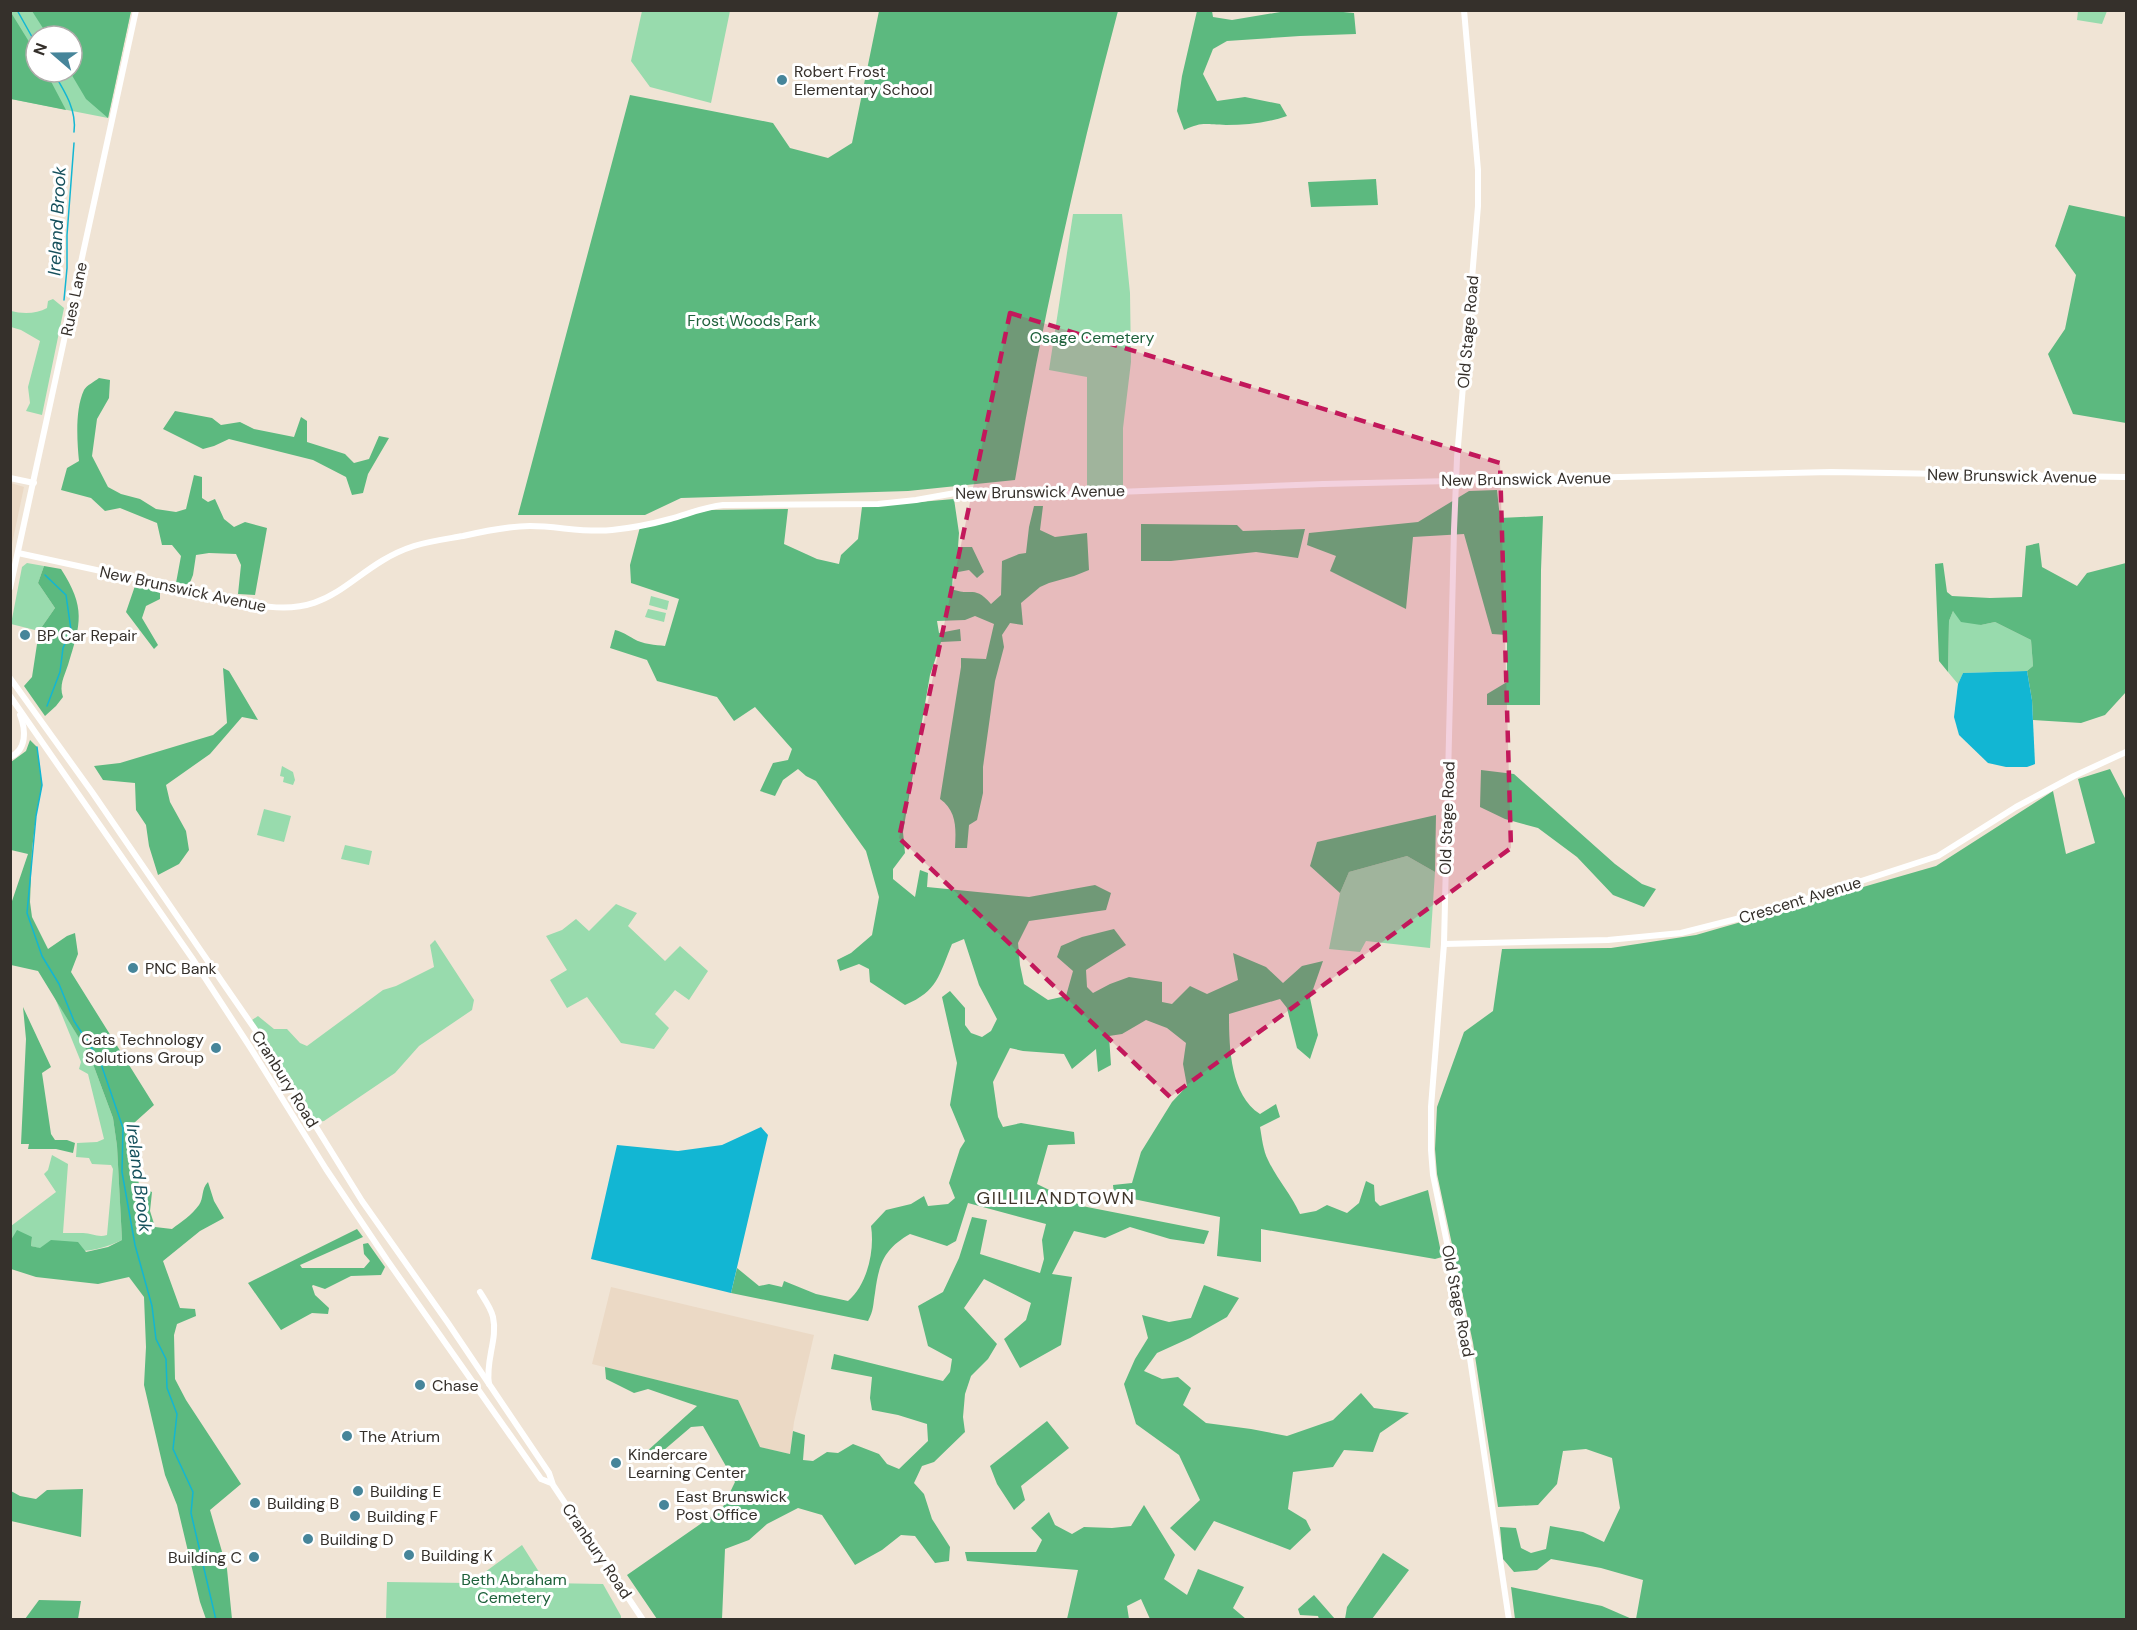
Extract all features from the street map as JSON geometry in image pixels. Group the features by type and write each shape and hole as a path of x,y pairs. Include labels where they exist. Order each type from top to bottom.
{"main road":[{"name":"Rues Lane","path":"10,588 136,10"},
{"name":"Old Stage Road","path":"1464,10 1478,170 1478,206 1456,481 1444,944 1431,1107 1432,1165 1468,1345 1509,1620"},
{"name":"New Brunswick Avenue","path":"18,553 279,608 300,607 321,601 339,592 389,556 412,547 513,526 597,531 669,519 712,507 747,504 878,504 916,500 972,489 1040,495 1456,481 1831,472 2127,477"},
{"path":"10,478 34,483"},
{"name":"Cranbury Road","path":"10,678 92,792 261,1038 362,1201 549,1473 551,1483 643,1620"},
{"name":"Cranbury Road","path":"10,696 192,958 249,1044 326,1169 431,1325 541,1479 551,1483"},
{"path":"10,757 19,752 24,737 22,721 15,703"},
{"name":"Crescent Avenue","path":"1444,944 1608,940 1681,933 1772,910 1938,856 2016,807 2074,776 2127,752"},
{"path":"480,1292 490,1308 494,1327 488,1366 490,1388"}],"highlighted area":[{"path":"1010,313 1500,463 1511,848 1170,1097 899,838"}],"shaded area":[{"path":"10,483 24,487 11,549"},
{"path":"611,1287 814,1335 794,1422 790,1454 759,1447 738,1400 592,1364"}],"green space":[{"path":"1322,10 1354,13 1356,34 1227,41 1213,49 1203,74 1217,101 1245,97 1280,104 1287,116 1249,124 1201,124 1184,130 1177,111 1182,76 1197,11 1212,11 1213,17 1232,20 1286,11"},
{"path":"2078,10 2107,11 2102,24 2077,20"},
{"path":"10,11 131,11 108,118 11,99"},
{"path":"10,11 24,34 24,84 52,84 66,110 11,99"},
{"path":"32,11 131,11 108,118 86,99 77,84 84,84 84,24 40,24"},
{"path":"642,11 730,11 711,103 650,87 631,61"},
{"name":"Frost Woods Park","path":"879,11 1118,11 1061,244 1015,480 908,491 681,498 645,515 518,515 630,95 773,123 790,148 828,158 852,143"},
{"path":"1376,179 1378,205 1311,207 1308,182"},
{"path":"2069,205 2126,217 2126,423 2073,414 2048,354 2065,329 2076,275 2055,246"},
{"name":"Osage Cemetery","path":"1073,214 1122,214 1130,293 1131,362 1123,428 1123,488 1087,490 1087,377 1049,370"},
{"path":"53,299 64,308 42,415 26,411 30,403 28,387 40,341 11,327 11,311 25,313 39,311 47,308 48,301"},
{"path":"99,378 110,380 109,398 97,419 92,456 108,487 121,494 140,499 156,509 176,512 186,509 194,475 202,477 202,498 208,502 215,499 224,519 234,527 245,522 267,528 255,595 238,594 241,565 236,554 196,555 189,585 176,583 181,556 172,545 162,545 157,523 120,508 105,511 91,498 61,490 67,468 79,461 77,425 81,398 85,388"},
{"path":"175,411 212,418 221,425 240,422 254,429 294,437 301,417 307,421 307,442 345,454 354,463 369,459 379,436 389,438 368,474 363,493 352,495 346,477 313,460 229,439 203,449 163,429"},
{"path":"1497,490 1500,518 1543,516 1540,705 1487,705 1487,694 1507,682 1507,635 1492,634 1464,534 1413,537 1406,609 1330,571 1336,556 1307,545 1309,533 1418,522 1469,491"},
{"path":"954,499 959,533 958,547 972,547 984,572 977,578 969,570 953,573 952,589 980,594 991,604 1001,595 1002,561 1026,553 1034,506 1043,506 1040,530 1055,537 1087,533 1089,570 1040,587 1021,603 1023,625 1010,623 1002,635 1004,647 995,681 983,767 983,793 977,820 969,825 967,848 955,848 955,827 952,815 950,809 940,799 961,658 986,659 994,624 975,616 965,620 937,621 939,633 960,629 961,641 941,642 930,675 903,832 905,853 893,869 893,879 915,897 920,870 928,873 927,887 1029,897 1095,885 1111,893 1106,910 1029,921 1018,943 1024,984 1048,1000 1066,996 1073,971 1057,957 1061,946 1082,937 1114,929 1126,945 1086,970 1087,987 1093,993 1129,977 1162,982 1162,1002 1172,1004 1190,986 1207,994 1238,980 1233,953 1266,967 1283,983 1302,966 1323,961 1310,998 1318,1035 1310,1059 1297,1048 1287,1008 1280,999 1229,1014 1233,1069 1242,1095 1260,1114 1276,1104 1280,1117 1260,1127 1266,1156 1300,1214 1316,1211 1327,1205 1347,1213 1359,1203 1366,1181 1374,1185 1375,1201 1380,1206 1428,1190 1442,1257 1435,1259 1261,1229 1261,1262 1217,1256 1220,1217 1114,1195 1113,1185 1132,1183 1141,1152 1172,1102 1187,1086 1183,1064 1186,1043 1167,1028 1146,1020 1122,1034 1109,1036 1111,1065 1098,1072 1096,1049 1072,1069 1064,1054 1010,1048 993,1082 998,1117 1003,1127 1021,1123 1074,1132 1075,1144 1048,1145 1037,1184 1082,1206 1209,1231 1204,1244 1170,1239 1130,1227 1105,1238 1074,1231 1052,1274 1072,1277 1061,1345 1020,1368 1004,1339 1026,1320 1031,1303 984,1279 964,1308 997,1344 988,1359 971,1376 965,1394 963,1417 965,1432 934,1462 922,1466 914,1483 924,1494 932,1519 950,1547 949,1561 935,1563 915,1536 901,1535 882,1550 855,1565 822,1515 798,1508 767,1524 749,1540 725,1549 722,1619 657,1619 627,1575 722,1509 735,1482 703,1426 691,1427 650,1462 645,1453 697,1406 648,1389 634,1393 606,1379 605,1367 738,1400 760,1447 790,1454 793,1431 805,1435 803,1460 813,1461 827,1452 838,1453 853,1444 879,1454 887,1464 899,1469 928,1441 927,1424 872,1410 870,1398 872,1377 831,1369 834,1354 943,1381 950,1372 952,1359 928,1346 918,1306 943,1292 959,1258 972,1217 987,1220 980,1254 1040,1273 1044,1259 1042,1240 1046,1224 968,1203 956,1241 947,1246 910,1234 894,1245 884,1258 868,1321 731,1293 737,1268 759,1286 769,1284 782,1287 784,1281 816,1294 848,1301 865,1277 872,1246 871,1226 886,1210 911,1204 924,1196 928,1206 948,1204 955,1198 949,1183 960,1149 965,1141 950,1105 957,1063 942,997 950,991 965,1008 965,1025 971,1033 982,1037 991,1031 997,1019 979,985 964,939 952,944 931,988 916,1000 905,1005 870,982 869,969 859,964 840,971 837,960 851,953 872,935 879,897 866,851 816,781 798,769 783,780 775,796 760,791 773,763 788,760 792,749 755,707 734,721 717,697 657,681 647,660 610,648 615,630 637,641 665,646 679,599 631,583 630,565 640,527 709,510 788,509 784,544 817,559 839,564 841,555 858,539 862,507"},
{"path":"1141,524 1237,525 1243,531 1305,529 1298,558 1256,552 1171,561 1141,561"},
{"path":"2039,543 2042,567 2077,586 2087,573 2126,563 2126,692 2105,715 2081,723 2033,720 2027,671 2033,666 2031,640 1995,622 1981,625 1961,622 1953,611 1949,621 1948,672 1939,661 1935,564 1943,563 1947,592 1952,596 2022,597 2026,546"},
{"path":"27,563 44,566 38,583 55,608 39,631 11,624 22,567"},
{"path":"44,566 61,569 78,605 79,616 76,638 63,681 63,697 45,716 24,686 32,677 39,631 55,608 38,583"},
{"path":"136,583 160,592 160,599 146,606 142,618 158,645 154,649 126,612"},
{"path":"651,596 669,601 667,610 649,605"},
{"path":"648,609 666,613 664,622 645,617"},
{"path":"1953,611 1981,625 1995,622 2031,640 2033,666 2027,671 1963,673 1958,684 1948,672 1949,621"},
{"path":"223,668 229,671 258,720 242,717 210,754 166,785 170,802 186,831 189,850 179,864 158,875 149,846 146,825 136,810 135,783 103,780 94,766 120,763 213,735 227,723"},
{"path":"30,740 37,747 42,785 32,850 30,902 32,917 48,949 75,933 78,954 71,972 154,1105 134,1123 139,1187 152,1192 150,1211 155,1227 172,1229 186,1218 199,1205 208,1182 214,1201 224,1218 200,1231 163,1261 180,1308 195,1309 196,1316 177,1324 174,1335 175,1379 186,1400 241,1484 210,1510 227,1569 232,1619 206,1619 177,1505 165,1475 144,1385 146,1347 144,1297 129,1277 98,1284 36,1277 11,1269 11,1240 17,1230 32,1237 31,1246 40,1248 51,1240 78,1242 86,1252 108,1247 122,1240 117,1146 113,1118 90,1056 38,971 11,965 11,904 28,854 11,850 11,762 26,751"},
{"path":"282,766 293,772 295,780 293,785 283,782 284,777 280,776"},
{"path":"2110,769 2126,800 2126,1619 1636,1619 1643,1580 1601,1568 1551,1559 1537,1570 1514,1572 1503,1559 1500,1527 1516,1528 1521,1548 1531,1553 1546,1549 1550,1526 1583,1532 1604,1542 1620,1508 1612,1458 1586,1449 1563,1451 1557,1484 1538,1505 1498,1507 1473,1343 1437,1174 1435,1149 1437,1107 1464,1032 1493,1011 1502,949 1611,948 1696,935 1936,866 2053,791 2066,854 2095,843 2078,779"},
{"path":"1481,770 1514,774 1615,864 1642,884 1656,889 1644,907 1613,895 1577,857 1538,828 1505,819 1480,807"},
{"path":"264,809 291,816 284,842 257,835"},
{"path":"1436,815 1435,872 1407,856 1349,872 1340,893 1310,866 1317,842"},
{"path":"345,845 372,851 369,865 341,859"},
{"path":"1407,856 1435,872 1430,948 1366,941 1360,952 1329,949 1340,893 1349,872"},
{"path":"616,904 637,913 628,926 665,961 680,946 708,971 689,1000 675,990 655,1014 669,1028 654,1049 621,1043 587,997 567,1008 550,980 567,970 546,936 562,930 576,919 589,931"},
{"path":"435,940 474,1000 472,1010 419,1046 395,1073 324,1121 318,1122 312,1118 252,1020 258,1016 274,1029 287,1029 300,1043 307,1046 383,990 434,967 430,945"},
{"path":"55,998 90,1056 113,1118 117,1146 122,1240 100,1248 77,1252 54,1251 31,1246 32,1237 11,1240 11,1226 56,1192 44,1174 48,1170 52,1155 68,1164 63,1233 107,1235 113,1169 111,1165 92,1164 89,1158 76,1157 77,1143 97,1142 104,1139 88,1074 79,1069 81,1062"},
{"path":"23,1007 51,1067 42,1073 51,1134 55,1140 75,1143 73,1153 56,1149 28,1149 29,1144 21,1144 26,1039"},
{"path":"357,1229 363,1237 300,1265 302,1268 364,1268 370,1261 364,1254 363,1244 368,1243 385,1267 381,1275 351,1276 325,1289 313,1285 315,1295 329,1308 328,1314 312,1313 281,1330 248,1283"},
{"path":"1204,1285 1239,1298 1227,1317 1157,1353 1144,1371 1162,1379 1178,1377 1191,1388 1183,1405 1206,1423 1287,1436 1333,1420 1361,1393 1374,1408 1409,1413 1380,1433 1373,1452 1344,1450 1333,1467 1293,1472 1288,1509 1306,1520 1311,1530 1290,1550 1214,1521 1195,1551 1170,1528 1200,1500 1179,1455 1136,1424 1124,1384 1135,1359 1148,1338 1142,1315 1169,1322 1191,1318"},
{"path":"1047,1421 1069,1448 1021,1486 1025,1500 1014,1510 997,1484 990,1466"},
{"path":"83,1489 81,1537 11,1521 11,1491 20,1496 36,1499 47,1490"},
{"path":"1144,1505 1175,1555 1164,1579 1187,1595 1198,1569 1244,1587 1233,1608 1246,1619 1150,1619 1141,1599 1127,1606 1129,1619 1067,1619 1078,1570 967,1561 965,1552 1036,1552 1042,1540 1031,1528 1049,1512 1055,1525 1072,1534 1084,1527 1131,1526"},
{"name":"Beth Abraham Cemetery","path":"522,1545 546,1583 603,1584 621,1619 386,1619 387,1582 470,1583"},
{"path":"1383,1553 1409,1570 1372,1619 1345,1619 1347,1607"},
{"path":"1511,1587 1602,1606 1632,1619 1515,1619"},
{"path":"1314,1595 1335,1619 1319,1619 1318,1616 1300,1615 1298,1609"},
{"path":"39,1600 81,1601 78,1619 25,1619"}],"water":[{"path":"2027,671 2032,700 2035,764 2027,767 2006,767 1988,763 1959,735 1954,717 1958,684 1963,673"},
{"path":"761,1127 768,1135 731,1293 591,1259 617,1145 678,1151 722,1145"}],"waterway":[{"name":"Ireland Brook","path":"17,10 25,24"},
{"name":"Ireland Brook","path":"60,84 72,108 74,132"},
{"name":"Ireland Brook","path":"64,300 74,143"},
{"name":"Ireland Brook","path":"45,575 66,595 71,630 63,648 60,672 47,706"},
{"name":"Ireland Brook","path":"37,747 42,785 36,816 27,913 42,956 59,984 74,1021 100,1061 123,1128 122,1172 135,1245 152,1306 156,1339 166,1359 167,1388 177,1414 173,1449 193,1492 191,1513 216,1620"}],"place":[{"name":"Robert Frost Elementary School","path":"782,80"},
{"name":"BP Car Repair","path":"25,635"},
{"name":"PNC Bank","path":"133,968"},
{"name":"Cats Technology Solutions Group","path":"216,1048"},
{"name":"Chase","path":"420,1385"},
{"name":"The Atrium","path":"347,1436"},
{"name":"Kindercare Learning Center","path":"616,1463"},
{"name":"Building E","path":"358,1491"},
{"name":"Building B","path":"255,1503"},
{"name":"East Brunswick Post Office","path":"664,1505"},
{"name":"Building F","path":"355,1516"},
{"name":"Building D","path":"308,1539"},
{"name":"Building K","path":"409,1555"},
{"name":"Building C","path":"254,1557"}],"district":[{"name":"GILLILANDTOWN","path":"1056,1198"}]}
